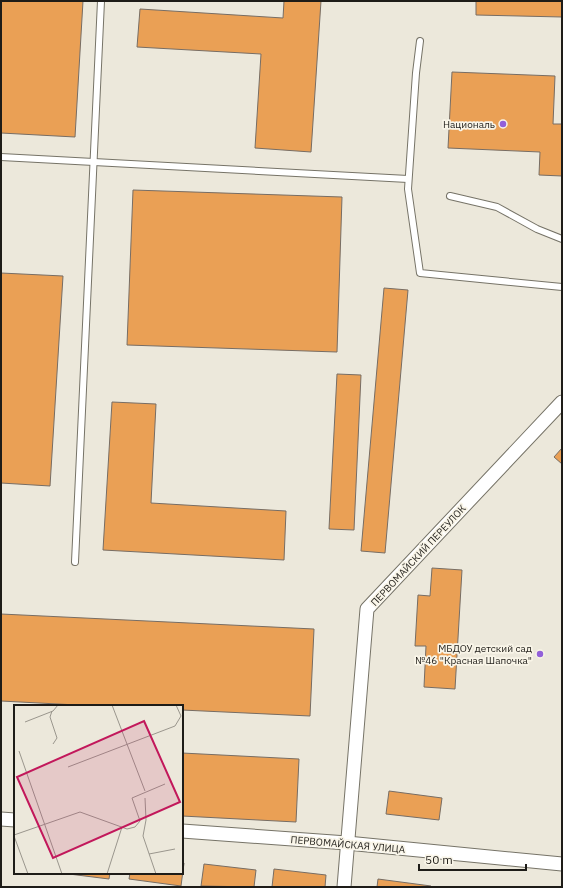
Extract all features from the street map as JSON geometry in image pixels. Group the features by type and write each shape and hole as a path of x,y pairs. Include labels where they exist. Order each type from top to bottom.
{"street":[{"name":"ПЕРВОМАЙСКИЙ ПЕРЕУЛОК","path":"344,887 366,609 562,403"},
{"path":"1,819 14,820"},
{"name":"ПЕРВОМАЙСКАЯ УЛИЦА","path":"183,831 347,843 562,864"}],"lane":[{"path":"75,562 101,1"},
{"path":"420,41 416,73 408,179 408,189 420,273 562,287"},
{"path":"1,157 408,179"},
{"path":"450,196 498,207 537,229 562,239"}],"building":[{"path":"1,1 83,1 75,137 1,133"},
{"path":"284,1 321,1 311,152 255,148 261,54 137,47 140,9 283,18"},
{"path":"476,1 562,1 562,17 476,15"},
{"name":"Националь","path":"452,72 555,76 553,124 562,124 562,176 539,175 540,152 448,148"},
{"path":"133,190 342,197 337,352 127,345"},
{"path":"1,273 63,276 50,486 1,483"},
{"path":"384,288 408,290 385,553 361,551"},
{"path":"337,374 361,375 354,530 329,529"},
{"path":"112,402 156,404 151,503 286,511 284,560 103,550"},
{"path":"562,448 562,464 554,457"},
{"path":"432,568 462,570 455,689 424,687 426,646 415,646 418,595 430,596"},
{"path":"1,614 314,629 310,716 183,710 183,705 77,705 1,701"},
{"path":"183,753 299,759 296,822 183,816"},
{"path":"389,791 442,798 439,820 386,814"},
{"path":"204,864 256,870 254,887 201,886"},
{"path":"274,869 326,875 325,887 272,887"},
{"path":"69,874 110,874 109,879"},
{"path":"130,874 183,874 181,886 129,879"},
{"path":"378,879 431,886 377,887"}],"place":[{"name":"Националь","path":"503,124"},
{"name":"МБДОУ детский сад №46 \"Красная Шапочка\"","path":"540,654"}]}
